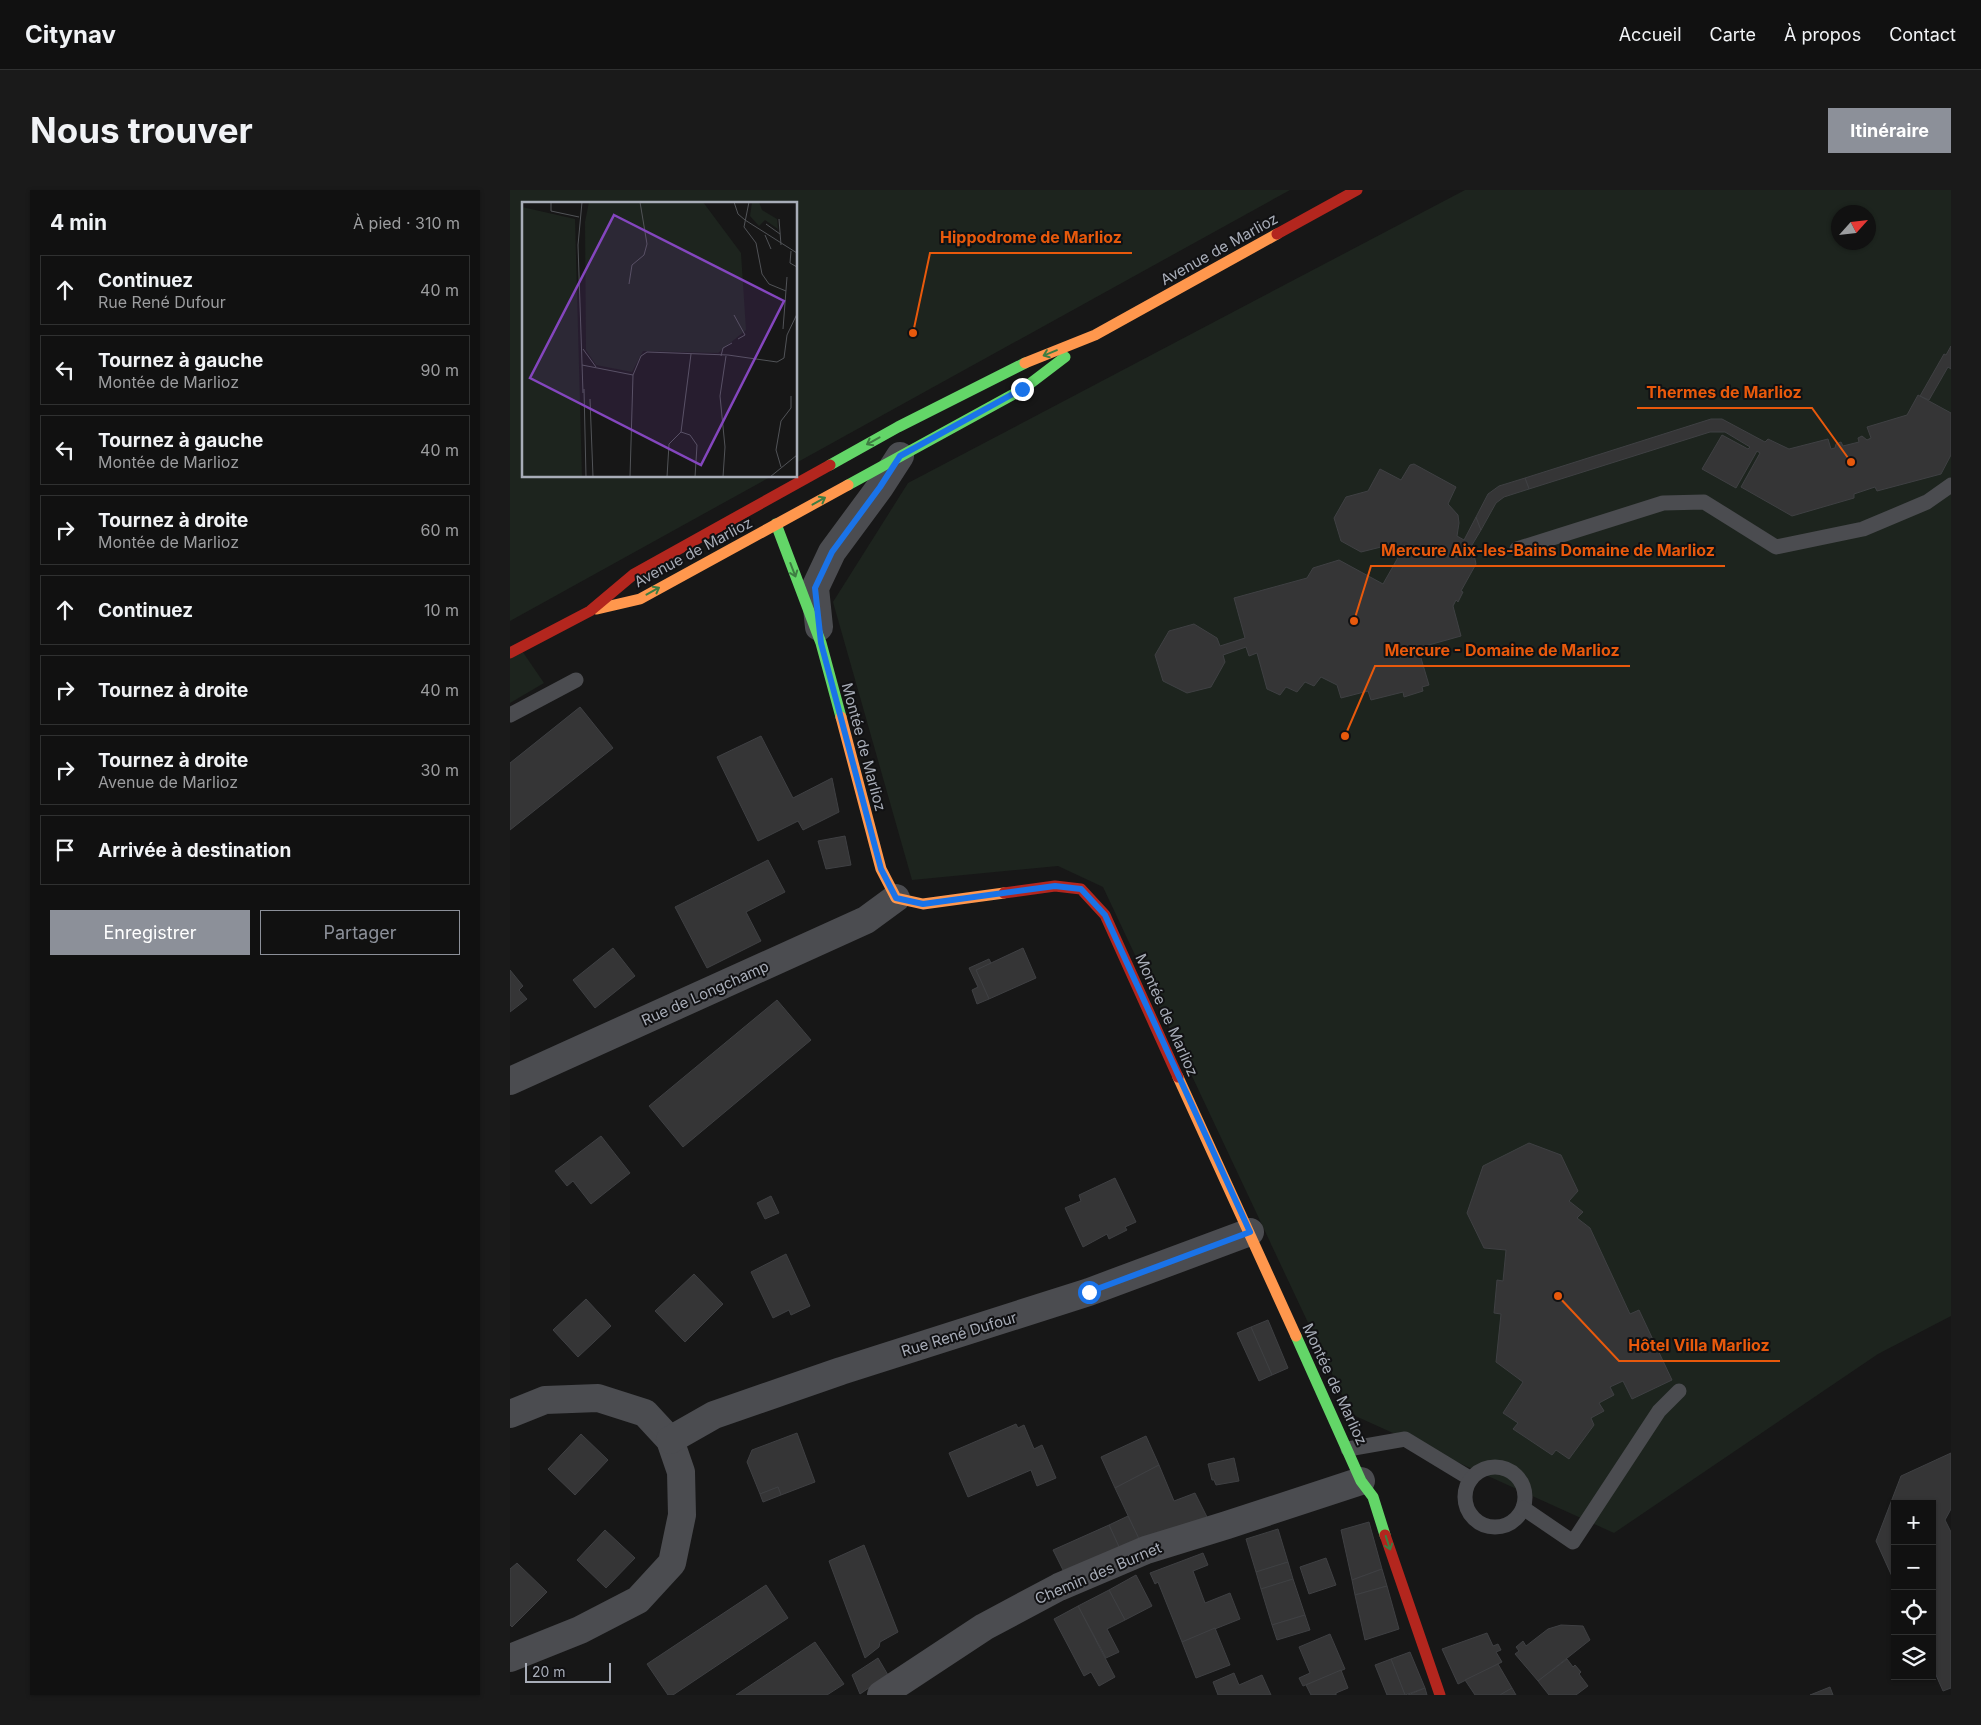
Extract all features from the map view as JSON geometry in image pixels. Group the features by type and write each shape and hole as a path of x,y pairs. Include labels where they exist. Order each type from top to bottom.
{"main road":[{"name":"Avenue de Marlioz","path":"590,611 634,574 898,427 1012,368 1095,335 1357,190"},
{"name":"Avenue de Marlioz","path":"590,611 640,599 1022,389 1095,335"},
{"name":"Montée de Marlioz","path":"776,524 821,643 881,869 896,898 923,904 1055,886 1081,889 1105,915 1362,1481 1373,1497 1440,1695"},
{"path":"510,653 590,611"}],"street":[{"path":"821,643 815,588 832,552 880,487 900,456"},
{"name":"Rue de Longchamp","path":"510,1081 866,920 896,898"},
{"name":"Rue René Dufour","path":"670,1440 714,1415 841,1371 1089,1292 1250,1232"},
{"path":"510,1414 545,1400 598,1398 645,1413 670,1440 681,1472 682,1515 672,1563 638,1600 580,1630 510,1658"},
{"name":"Chemin des Burnet","path":"881,1695 984,1627 1068,1584 1146,1550 1362,1481"}],"lane":[{"path":"776,524 792,501 893,444 898,427"},
{"path":"1517,549 1664,503 1696,502 1704,502 1776,547 1863,529 1927,502 1951,485"},
{"path":"510,715 576,680"},
{"path":"1523,1508 1573,1542 1659,1411 1679,1391"},
{"path":"1348,1449 1405,1438 1471,1479"},
{"path":"1492,1467 1512,1472 1524,1488 1523,1508 1518,1517 1501,1527 1482,1524 1474,1519 1465,1502 1465,1492 1471,1479 1483,1469 1492,1467"}],"shaded area":[{"path":"510,190 1290,190 798,462 798,202 522,202 522,478 768,478 510,621"},
{"path":"1465,190 1951,190 1951,1316 1878,1354 1614,1533 1351,1414 1103,887 1058,866 912,880 833,602 908,483"},
{"path":"520,648 544,683 510,703 510,654"}],"building":[{"path":"1951,346 1951,369 1948,367 1929,400 1920,396 1944,354 1946,355"},
{"path":"1918,395 1951,413 1951,455 1941,474 1877,491 1875,487 1854,494 1854,498 1792,516 1741,487 1760,453 1757,451 1736,488 1702,469 1722,435 1748,449 1750,447 1725,432 1710,432 1529,489 1525,478 1711,419 1722,419 1765,442 1768,439 1789,449 1828,439 1831,449 1841,442 1843,446 1859,442 1858,438 1862,436 1867,440 1871,438 1867,427 1907,415"},
{"path":"1414,464 1456,487 1448,504 1458,515 1457,536 1464,540 1476,517 1481,530 1472,545 1476,564 1461,591 1463,592 1458,602 1456,600 1453,606 1461,636 1418,648 1429,685 1422,687 1423,691 1404,697 1403,692 1371,700 1368,691 1341,698 1337,685 1321,677 1314,686 1305,682 1297,692 1286,687 1280,695 1267,689 1257,653 1249,656 1246,647 1223,655 1225,662 1211,687 1187,693 1163,681 1155,655 1169,631 1194,624 1217,638 1220,646 1245,638 1234,598 1307,578 1313,568 1339,560 1383,584 1400,554 1385,546 1361,552 1341,541 1334,518 1346,497 1368,491 1380,469 1401,480 1410,465"},
{"path":"1525,478 1529,489 1504,497 1496,503 1481,530 1476,517 1488,494 1499,486"},
{"path":"580,707 613,748 510,830 510,763"},
{"path":"761,736 793,798 832,778 839,812 803,830 798,821 758,841 717,757"},
{"path":"845,836 851,865 826,869 818,841"},
{"path":"768,860 785,892 746,912 761,941 707,968 675,907"},
{"path":"613,948 635,976 595,1008 573,980"},
{"path":"1023,948 1036,978 989,999 976,970"},
{"path":"989,959 991,963 976,970 989,999 977,1004 972,990 978,987 969,968"},
{"path":"510,970 523,986 519,990 527,999 510,1012"},
{"path":"777,1000 811,1040 683,1147 649,1106"},
{"path":"601,1136 630,1173 591,1204 573,1181 567,1186 555,1171"},
{"path":"1529,1143 1561,1155 1578,1191 1569,1201 1583,1212 1577,1218 1590,1228 1630,1314 1639,1310 1672,1380 1632,1399 1623,1381 1610,1387 1614,1395 1599,1403 1604,1411 1591,1418 1594,1425 1569,1459 1556,1450 1552,1455 1513,1429 1518,1423 1503,1413 1523,1382 1496,1362 1501,1314 1494,1313 1497,1280 1503,1281 1506,1250 1484,1248 1467,1213 1483,1166"},
{"path":"1115,1178 1136,1222 1125,1227 1127,1230 1109,1239 1107,1234 1083,1247 1065,1208 1081,1201 1079,1195"},
{"path":"771,1196 779,1213 765,1219 757,1203"},
{"path":"786,1254 810,1306 791,1315 789,1310 773,1318 751,1272"},
{"path":"694,1274 723,1304 685,1342 655,1311"},
{"path":"586,1299 611,1326 578,1357 553,1330"},
{"path":"1268,1320 1288,1368 1272,1375 1251,1327"},
{"path":"1251,1327 1272,1375 1259,1381 1237,1333"},
{"path":"1016,1424 1018,1428 1024,1425 1034,1449 1042,1445 1056,1478 1037,1486 1031,1470 968,1497 949,1453"},
{"path":"797,1433 815,1482 781,1495 778,1487 760,1494 747,1462 752,1450"},
{"path":"581,1434 608,1460 575,1495 548,1469"},
{"path":"1146,1436 1159,1465 1115,1488 1101,1457"},
{"path":"1951,1453 1951,1509 1945,1520 1951,1532 1951,1688 1943,1691 1936,1675 1936,1500 1892,1500 1901,1476"},
{"path":"1234,1458 1239,1481 1216,1485 1214,1480 1212,1480 1208,1464"},
{"path":"1159,1465 1174,1501 1195,1493 1208,1519 1140,1541 1115,1488"},
{"path":"778,1487 781,1495 763,1502 760,1494"},
{"path":"1891,1502 1891,1574 1876,1541"},
{"path":"1128,1516 1140,1541 1120,1549 1109,1525"},
{"path":"1369,1522 1382,1569 1352,1580 1341,1530"},
{"path":"1109,1525 1120,1549 1065,1574 1053,1550"},
{"path":"1278,1529 1288,1562 1256,1572 1246,1539"},
{"path":"605,1530 635,1558 606,1588 577,1560"},
{"path":"864,1545 898,1632 880,1642 879,1647 865,1658 829,1561"},
{"path":"1203,1553 1208,1565 1193,1571 1205,1603 1230,1593 1240,1619 1182,1642 1158,1582 1155,1584 1150,1573"},
{"path":"1326,1558 1336,1585 1309,1594 1300,1567"},
{"path":"1288,1562 1293,1579 1261,1589 1256,1572"},
{"path":"517,1563 547,1592 512,1627 510,1625 510,1569"},
{"path":"1382,1569 1387,1586 1355,1595 1352,1580"},
{"path":"1136,1575 1152,1606 1125,1620 1109,1590"},
{"path":"1293,1579 1305,1615 1272,1625 1261,1589"},
{"path":"766,1585 788,1618 673,1695 668,1695 647,1664"},
{"path":"1387,1586 1399,1629 1365,1640 1355,1595"},
{"path":"1109,1590 1125,1620 1107,1629 1119,1652 1106,1658 1078,1606"},
{"path":"1078,1606 1115,1677 1099,1686 1091,1672 1084,1676 1054,1619"},
{"path":"1305,1615 1310,1630 1277,1640 1272,1625"},
{"path":"1561,1625 1583,1626 1590,1640 1538,1681 1515,1654 1519,1651 1516,1647 1523,1641 1526,1646 1548,1629"},
{"path":"1215,1628 1230,1665 1196,1678 1182,1642"},
{"path":"1487,1633 1493,1646 1498,1644 1501,1650 1496,1652 1502,1662 1458,1684 1442,1649"},
{"path":"1330,1634 1345,1669 1303,1686 1299,1678 1310,1673 1299,1647"},
{"path":"815,1642 844,1684 827,1695 736,1695"},
{"path":"1410,1652 1425,1688 1405,1695 1391,1659"},
{"path":"878,1658 888,1675 860,1694 852,1675"},
{"path":"1391,1659 1405,1695 1387,1695 1375,1665"},
{"path":"1567,1659 1573,1667 1575,1665 1581,1672 1579,1674 1588,1686 1576,1695 1549,1695 1538,1681"},
{"path":"1498,1664 1512,1688 1500,1695 1475,1695 1465,1680"},
{"path":"1341,1670 1348,1688 1336,1693 1336,1695 1311,1695 1306,1685"},
{"path":"1234,1673 1239,1685 1262,1675 1271,1695 1218,1695 1213,1682"},
{"path":"1830,1687 1833,1695 1810,1695"},
{"path":"1425,1688 1427,1695 1408,1695"},
{"path":"1512,1688 1516,1695 1500,1695"}],"traffic: fast":[{"path":"848,485 1023,389 1065,357"},
{"path":"830,465 898,427 1025,363"},
{"path":"776,524 821,643 841,717"},
{"path":"1296,1336 1361,1481 1373,1497 1385,1535"}],"traffic: slow":[{"path":"1025,363 1095,335 1277,234"},
{"path":"597,609 640,599 848,485"},
{"path":"841,717 881,869 896,898 923,904 1004,893"},
{"path":"1178,1077 1296,1336"}],"traffic: jam":[{"path":"1277,234 1357,190"},
{"path":"510,653 590,611 634,574 830,465"},
{"path":"1004,893 1055,886 1081,889 1105,915 1178,1077"},
{"path":"1385,1535 1440,1695"}],"place":[{"name":"Hippodrome de Marlioz","path":"913,333"},
{"name":"Thermes de Marlioz","path":"1851,462"},
{"name":"Mercure Aix-les-Bains Domaine de Marlioz","path":"1354,621"},
{"name":"Mercure - Domaine de Marlioz","path":"1345,736"},
{"name":"Hôtel Villa Marlioz","path":"1558,1296"}],"route":[{"path":"1022,389 900,456 880,487 832,552 815,588 821,643 881,869 896,898 923,904 1055,886 1081,889 1105,915 1250,1232 1089,1292"}]}
